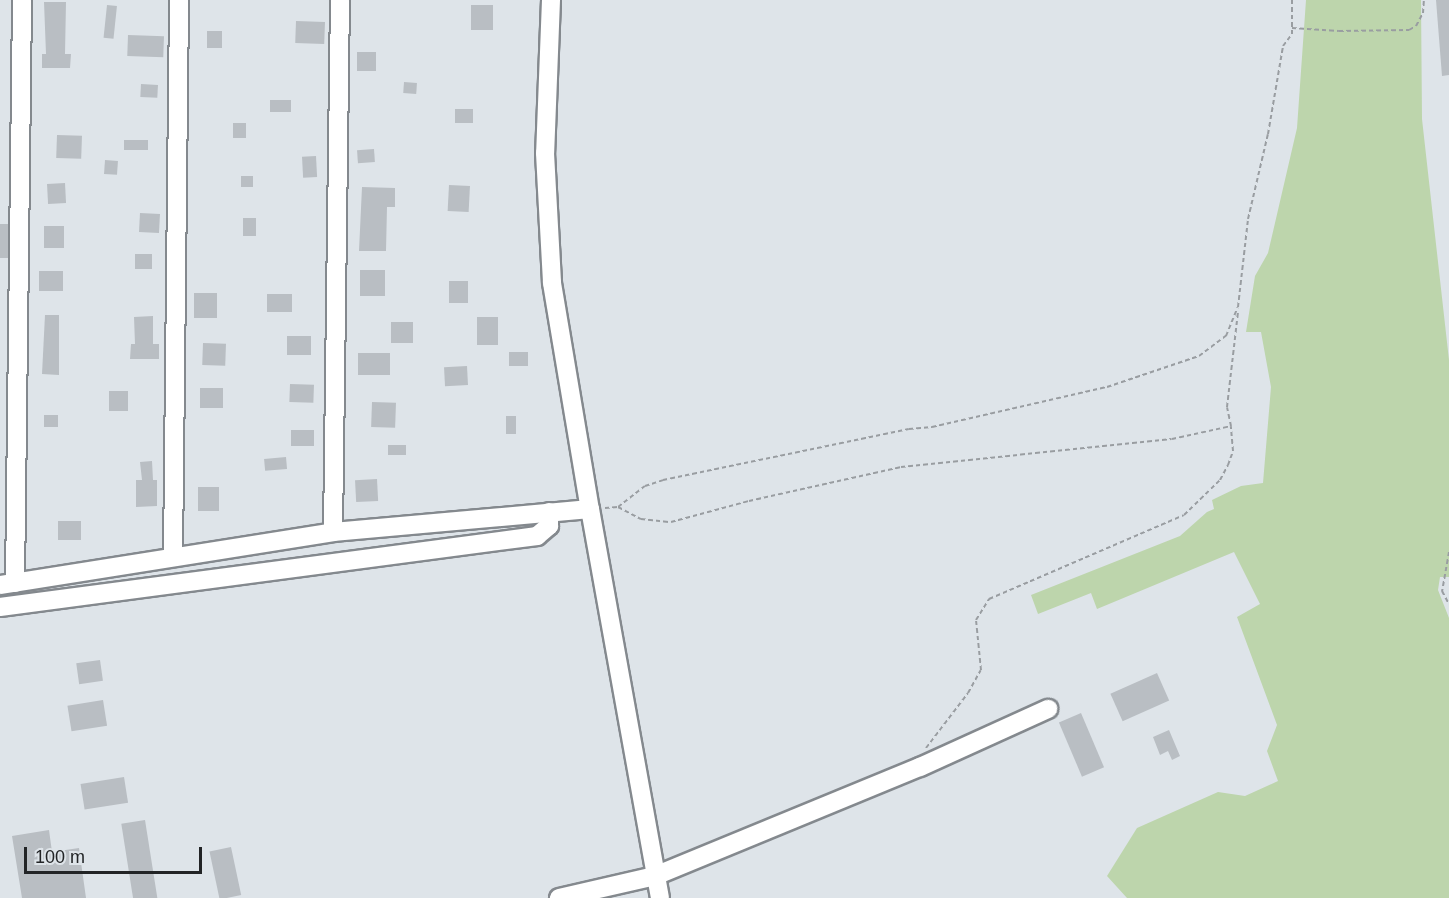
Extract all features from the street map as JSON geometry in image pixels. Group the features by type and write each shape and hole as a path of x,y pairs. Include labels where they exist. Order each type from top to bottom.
{"street":[{"path":"22,0 7,584 333,532 590,509"},
{"path":"173,557 179,0"},
{"path":"333,532 339,0"},
{"path":"551,0 545,153 552,283 660,898"},
{"path":"0,607 537,536 549,526 549,512"},
{"path":"559,898 655,876 920,767 1048,709"}],"path":[{"path":"920,767 922,754 968,693 981,670 976,620 989,599 1184,515 1220,480 1228,465 1233,451 1227,407 1248,219 1268,134 1283,46 1292,34 1292,0"},
{"path":"1292,28 1339,31 1410,30 1416,26 1423,14 1424,0"},
{"path":"618,507 645,486 663,480 909,429 932,427 1107,387 1198,356 1226,336 1238,307"},
{"path":"590,509 618,507 641,519 671,522 861,474 901,467 1048,450 1172,439 1231,426"},
{"path":"1449,552 1442,591 1449,604"}],"green space":[{"path":"1306,0 1421,0 1422,119 1449,360 1449,577 1440,577 1438,590 1449,618 1449,898 1127,898 1107,876 1137,828 1218,792 1245,796 1278,781 1267,751 1277,725 1237,617 1260,604 1234,552 1097,609 1091,593 1038,614 1031,595 1180,536 1207,512 1214,509 1212,500 1241,486 1263,483 1271,387 1261,332 1246,332 1255,276 1268,253 1297,128"}],"building":[{"path":"1436,0 1449,0 1449,75 1442,76"},
{"path":"44,2 66,2 65,54 71,54 70,68 42,68 42,54 46,54"},
{"path":"107,5 117,6 113,39 104,38"},
{"path":"471,5 493,5 493,30 471,30"},
{"path":"296,21 325,22 324,44 295,43"},
{"path":"207,31 222,31 222,48 207,48"},
{"path":"128,35 164,36 163,57 127,56"},
{"path":"357,52 376,52 376,71 357,71"},
{"path":"404,82 417,83 416,94 403,93"},
{"path":"141,84 158,85 157,98 140,97"},
{"path":"270,100 291,100 291,112 270,112"},
{"path":"455,109 473,109 473,123 455,123"},
{"path":"233,123 246,123 246,138 233,138"},
{"path":"57,135 82,136 81,159 56,158"},
{"path":"124,140 148,140 148,150 124,150"},
{"path":"374,149 375,162 358,163 357,150"},
{"path":"316,156 317,177 303,178 302,157"},
{"path":"105,160 118,161 117,175 104,174"},
{"path":"241,176 253,176 253,187 241,187"},
{"path":"65,183 66,203 48,204 47,184"},
{"path":"449,185 470,186 469,212 448,211"},
{"path":"362,187 395,188 395,207 387,207 386,251 359,251"},
{"path":"140,213 160,214 159,233 139,232"},
{"path":"243,218 256,218 256,236 243,236"},
{"path":"0,224 8,224 8,258 0,258"},
{"path":"44,226 64,226 64,248 44,248"},
{"path":"135,254 152,254 152,269 135,269"},
{"path":"360,270 385,270 385,296 360,296"},
{"path":"39,271 63,271 63,291 39,291"},
{"path":"449,281 468,281 468,303 449,303"},
{"path":"194,293 217,293 217,318 194,318"},
{"path":"267,294 292,294 292,312 267,312"},
{"path":"45,315 59,315 59,375 42,374"},
{"path":"153,316 153,344 159,344 159,359 130,359 131,344 135,344 134,317"},
{"path":"477,317 498,317 498,345 477,345"},
{"path":"391,322 413,322 413,343 391,343"},
{"path":"287,336 311,336 311,355 287,355"},
{"path":"203,343 226,344 225,366 202,365"},
{"path":"509,352 528,352 528,366 509,366"},
{"path":"358,353 390,353 390,375 358,375"},
{"path":"467,366 468,385 445,386 444,367"},
{"path":"290,384 314,385 313,403 289,402"},
{"path":"200,388 223,388 223,408 200,408"},
{"path":"109,391 128,391 128,411 109,411"},
{"path":"372,402 396,403 395,428 371,427"},
{"path":"44,415 58,415 58,427 44,427"},
{"path":"506,416 516,416 516,434 506,434"},
{"path":"291,430 314,430 314,446 291,446"},
{"path":"388,445 406,445 406,455 388,455"},
{"path":"286,457 287,469 265,471 264,459"},
{"path":"152,461 153,480 157,480 157,506 136,507 136,480 142,480 140,462"},
{"path":"377,479 378,501 356,502 355,480"},
{"path":"198,487 219,487 219,511 198,511"},
{"path":"58,521 81,521 81,540 58,540"},
{"path":"100,660 103,681 79,684 76,663"},
{"path":"1157,673 1169,700 1123,721 1110,694"},
{"path":"103,700 107,726 72,731 67,706"},
{"path":"1081,713 1104,767 1082,777 1059,722"},
{"path":"1169,730 1180,756 1172,760 1168,751 1160,755 1153,737"},
{"path":"124,777 128,803 85,810 81,784"},
{"path":"145,820 157,898 133,898 121,824"},
{"path":"49,830 52,852 79,848 86,898 22,898 12,836"},
{"path":"231,847 241,895 219,898 209,852"}]}
